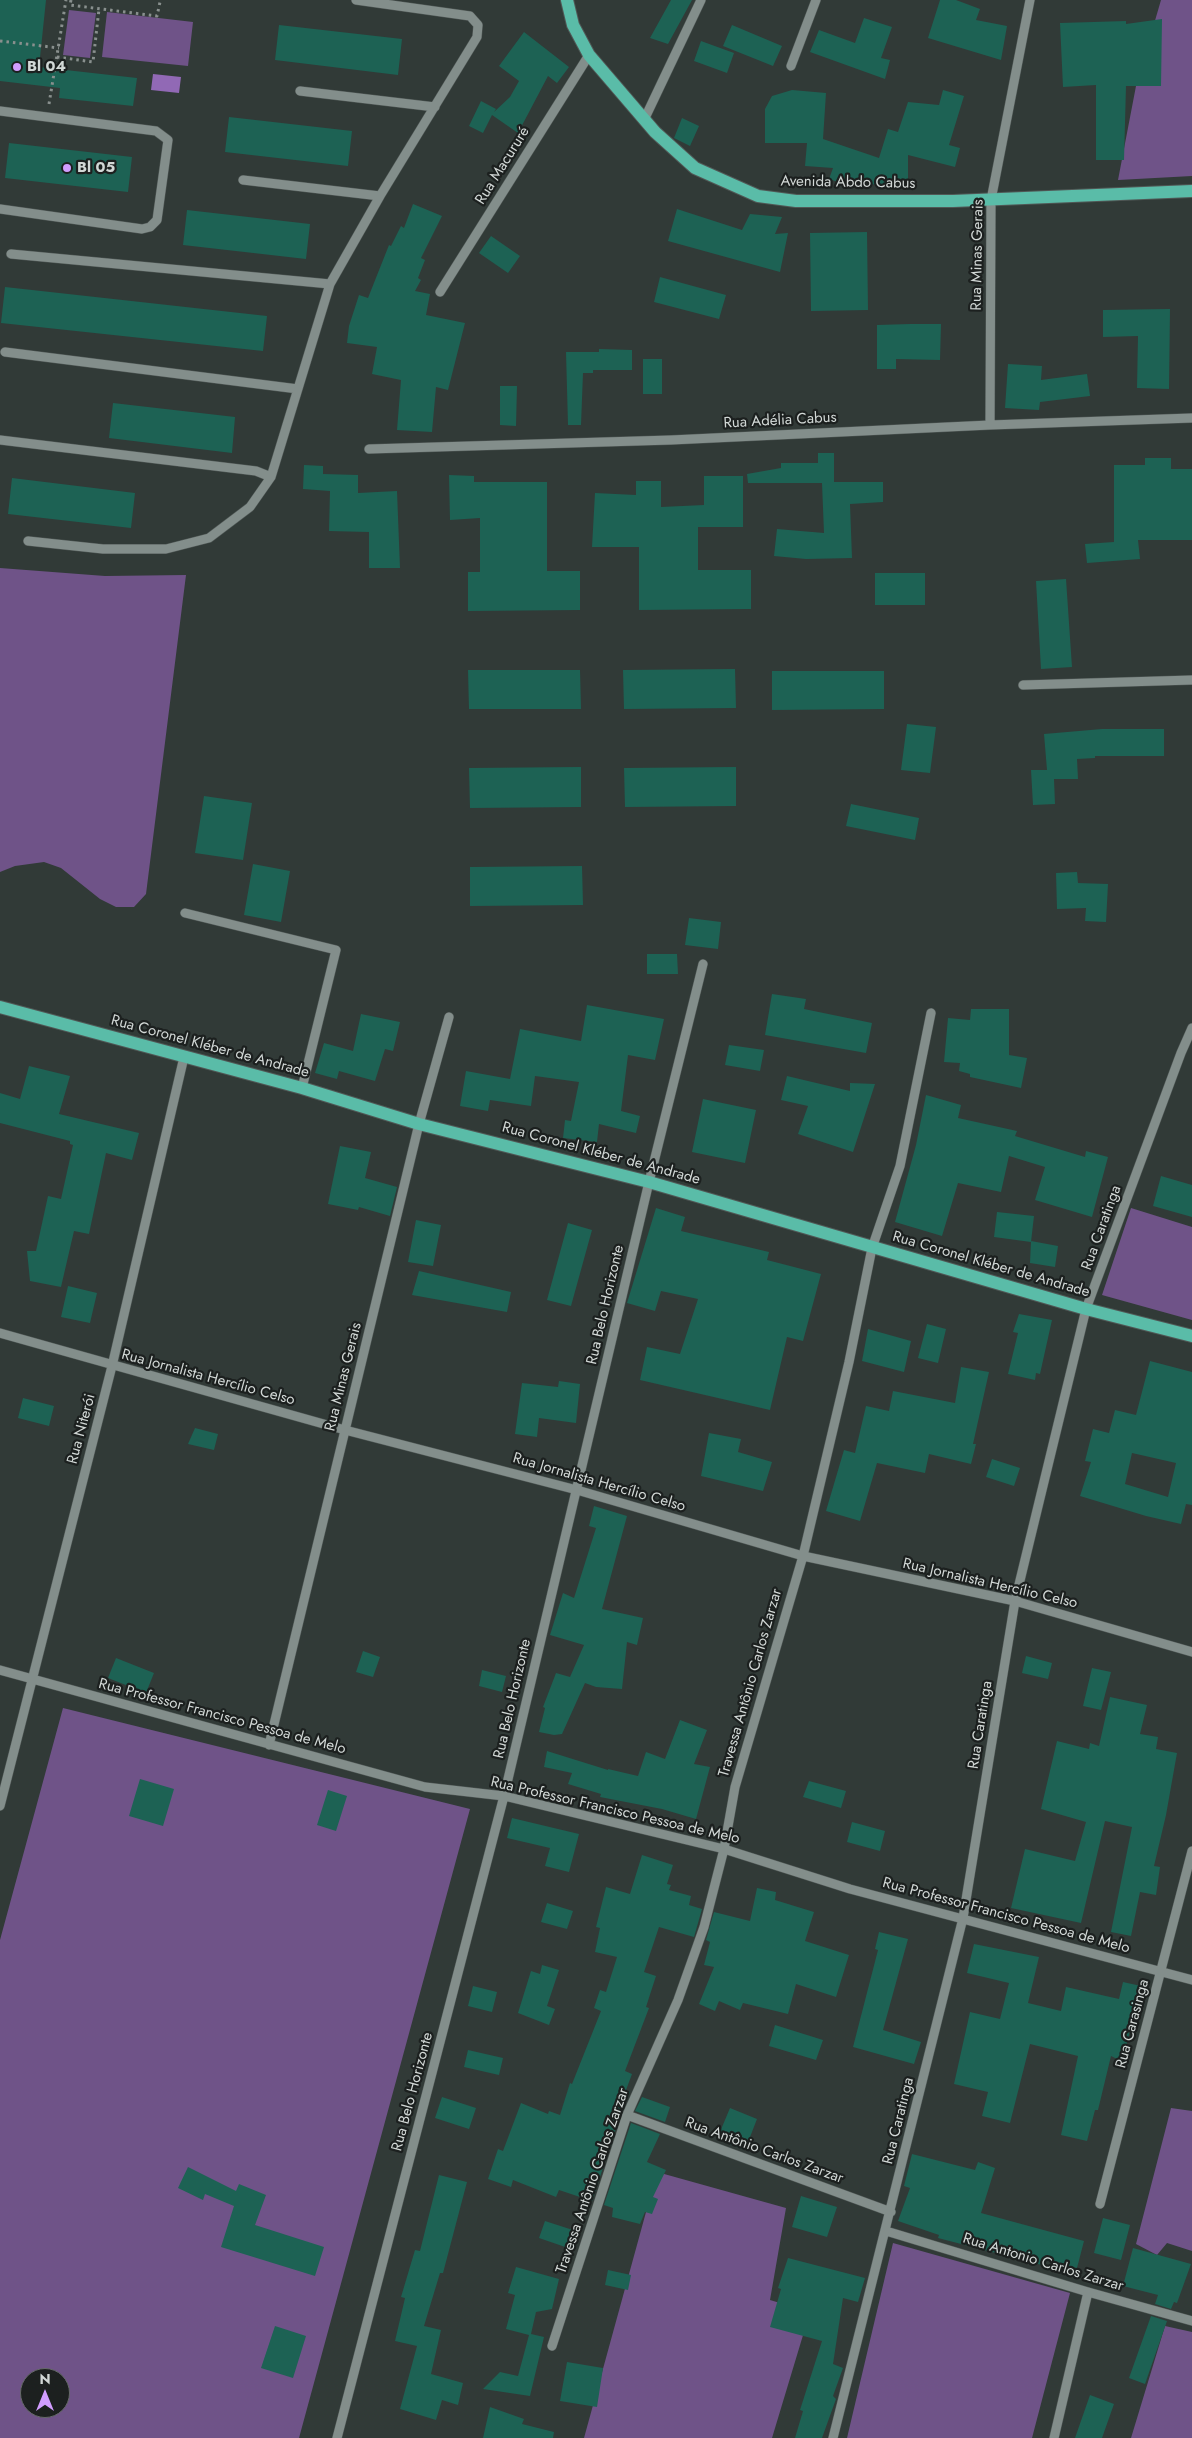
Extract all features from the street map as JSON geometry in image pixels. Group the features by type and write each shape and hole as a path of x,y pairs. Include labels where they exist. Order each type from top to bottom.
{"main road":[{"name":"Avenida Abdo Cabus","path":"567,0 572,25 589,54 644,120 695,168 758,196 796,201 825,202 991,200 1192,191"},
{"name":"Rua Coronel Kléber de Andrade","path":"0,1007 302,1088 419,1124 649,1182 1086,1309 1192,1336"}],"street":[{"path":"28,541 104,548 166,549 209,538 250,507 271,477 330,284 380,196 477,37 478,26 470,16 356,0"},
{"path":"644,120 701,0"},
{"path":"791,66 816,0"},
{"name":"Rua Minas Gerais","path":"990,424 991,200 1030,0"},
{"name":"Rua Macururé","path":"440,292 589,54"},
{"path":"300,91 435,106"},
{"path":"0,111 163,134 168,140 157,220 150,227 142,229 0,209"},
{"path":"243,180 380,196"},
{"path":"11,254 330,284"},
{"path":"6,352 298,389"},
{"name":"Rua Adélia Cabus","path":"368,449 671,440 990,424 1192,418"},
{"path":"0,440 256,471 271,477"},
{"path":"1023,685 1192,680"},
{"path":"185,913 336,950 302,1088"},
{"name":"Rua Belo Horizonte","path":"337,2438 504,1796 649,1182 703,964"},
{"name":"Travessa Antônio Carlos Zarzar","path":"552,2346 627,2115 695,1954 724,1849 735,1787 803,1556 849,1362 872,1248 900,1166 931,1013"},
{"name":"Rua Minas Gerais","path":"269,1745 419,1124 449,1017"},
{"name":"Rua Caratinga","path":"833,2438 963,1918 1015,1601 1086,1309 1192,1028"},
{"name":"Rua Niterói","path":"0,1806 112,1366 184,1057"},
{"name":"Rua Jornalista Hercílio Celso","path":"0,1333 345,1430 577,1490 803,1556 1015,1601 1192,1652"},
{"name":"Rua Professor Francisco Pessoa de Melo","path":"0,1670 426,1787 504,1796 724,1849 850,1889 1192,1980"},
{"name":"Rua Carasinga","path":"1100,2204 1192,1851"},
{"name":"Rua Antônio Carlos Zarzar","path":"627,2115 891,2212"},
{"name":"Rua Antonio Carlos Zarzar","path":"886,2231 1088,2292 1192,2321"},
{"path":"1054,2438 1088,2292"}],"path":[{"path":"47,117 66,0"},
{"path":"71,0 70,5 157,16 160,2"},
{"path":"57,57 93,62 99,9"},
{"path":"0,41 59,48"}],"shaded area":[{"path":"1161,0 1192,0 1192,176 1118,180 1136,86"},
{"path":"69,10 96,13 90,58 63,55"},
{"path":"107,12 193,22 188,66 102,57"},
{"path":"153,74 181,77 179,93 151,90"},
{"path":"0,568 105,576 186,575 146,894 134,907 116,907 100,899 61,868 44,862 15,866 0,872"},
{"path":"1131,1208 1192,1227 1192,1320 1102,1295"},
{"path":"63,1708 470,1809 299,2438 0,2438 0,1940"},
{"path":"1171,2108 1192,2111 1192,2251 1167,2243 1157,2255 1136,2244"},
{"path":"657,2172 786,2208 770,2300 810,2312 772,2438 584,2438"},
{"path":"893,2243 1070,2293 1032,2438 847,2438"},
{"path":"1165,2326 1192,2332 1192,2438 1131,2438"}],"building":[{"path":"0,0 46,0 39,67 137,78 133,106 59,98 60,88 0,81"},
{"path":"671,0 692,0 668,44 650,38"},
{"path":"940,0 956,0 980,9 976,20 1007,26 1001,60 928,38"},
{"path":"864,18 892,27 881,58 890,60 885,79 810,52 819,30 855,43"},
{"path":"1162,19 1161,86 1126,86 1124,160 1096,160 1096,85 1063,87 1060,23 1126,21 1126,24"},
{"path":"279,25 402,39 398,75 275,60"},
{"path":"732,25 782,46 773,66 723,46"},
{"path":"524,32 569,67 557,83 548,76 518,133 492,115 483,133 469,126 481,101 496,109 494,112 510,97 519,81 499,66"},
{"path":"701,41 734,53 727,73 694,61"},
{"path":"792,90 826,93 823,139 879,158 888,129 898,132 908,102 939,105 943,90 964,96 949,145 960,148 955,167 908,155 908,186 848,183 847,185 829,179 833,168 805,166 807,143 765,143 765,109 772,96"},
{"path":"229,117 352,131 348,166 225,152"},
{"path":"682,118 699,126 690,146 674,138"},
{"name":"Bl 05","path":"9,143 132,157 128,192 5,178"},
{"path":"413,204 442,216 421,258 425,260 418,278 421,280 415,291 430,294 426,315 465,323 448,390 436,387 432,432 397,430 401,380 372,374 377,347 347,343 349,326 359,295 368,298 389,245 391,246 401,226 404,228"},
{"path":"677,209 742,230 750,214 782,217 775,234 788,233 780,272 668,241"},
{"path":"187,210 310,224 306,259 183,245"},
{"path":"867,232 868,310 811,311 810,233"},
{"path":"491,236 520,256 508,273 479,253"},
{"path":"660,277 726,295 719,319 654,302"},
{"path":"5,287 267,316 263,351 1,323"},
{"path":"1170,309 1169,389 1137,388 1138,336 1103,337 1103,310"},
{"path":"941,324 940,360 896,359 896,369 877,369 877,325"},
{"path":"599,349 632,350 632,370 593,370 593,373 583,373 581,425 568,425 566,352 599,352"},
{"path":"643,359 662,359 662,394 643,394"},
{"path":"1008,364 1042,366 1041,380 1087,374 1090,396 1040,402 1039,410 1005,408"},
{"path":"500,386 517,386 516,426 500,425"},
{"path":"113,403 235,417 232,453 109,438"},
{"path":"818,453 834,453 834,482 883,482 883,502 850,504 852,558 806,559 774,556 777,529 824,533 822,483 748,483 747,474 781,468 781,463 818,463"},
{"path":"1145,458 1171,458 1171,469 1192,469 1192,540 1138,540 1140,559 1087,563 1085,544 1114,542 1114,465 1145,465"},
{"path":"304,465 323,466 323,474 358,475 358,493 397,491 400,568 369,568 369,532 329,531 330,491 303,489"},
{"path":"449,475 474,476 474,482 547,482 547,571 580,571 580,610 468,611 468,572 480,572 480,518 450,520"},
{"path":"704,476 743,476 743,527 698,527 698,570 751,570 751,609 639,610 639,547 592,547 595,493 636,495 636,481 661,481 661,507 704,505"},
{"path":"12,478 135,493 131,528 8,514"},
{"path":"875,573 925,573 925,605 875,605"},
{"path":"1066,579 1072,667 1041,669 1036,581"},
{"path":"735,669 736,708 624,709 623,670"},
{"path":"468,670 580,670 581,709 469,709"},
{"path":"772,671 884,671 884,709 772,710"},
{"path":"907,724 936,727 930,773 901,770"},
{"path":"1102,729 1164,729 1164,756 1095,756 1095,758 1077,759 1078,779 1054,779 1055,804 1033,805 1031,770 1047,770 1044,734"},
{"path":"581,767 581,807 470,808 469,768"},
{"path":"736,767 736,806 625,807 624,768"},
{"path":"204,796 252,803 243,860 195,853"},
{"path":"851,804 919,818 915,840 846,826"},
{"path":"253,864 290,871 281,922 244,915"},
{"path":"582,866 583,905 470,906 470,867"},
{"path":"1077,872 1078,883 1108,884 1106,922 1085,921 1086,908 1057,909 1056,873"},
{"path":"689,918 721,922 718,949 685,945"},
{"path":"647,954 677,954 678,974 647,974"},
{"path":"772,994 806,999 804,1009 872,1023 866,1053 765,1035"},
{"path":"587,1005 664,1019 655,1060 628,1055 621,1111 640,1116 636,1133 599,1124 597,1142 563,1138 565,1120 571,1121 579,1082 535,1076 531,1106 490,1100 488,1111 460,1106 466,1071 510,1079 520,1029 581,1041"},
{"path":"971,1009 1009,1009 1009,1055 1027,1058 1021,1088 970,1077 970,1074 959,1071 960,1063 944,1062 948,1018 970,1020"},
{"path":"361,1014 400,1022 393,1051 385,1049 375,1081 339,1071 337,1079 315,1073 324,1043 353,1051"},
{"path":"729,1045 764,1050 760,1071 725,1065"},
{"path":"29,1066 70,1076 59,1114 139,1133 132,1160 106,1153 89,1234 74,1231 61,1287 30,1281 27,1251 36,1251 48,1196 61,1199 73,1145 70,1144 70,1141 0,1123 0,1093 20,1099"},
{"path":"787,1076 850,1091 850,1083 875,1084 853,1152 798,1134 808,1106 781,1100"},
{"path":"926,1095 961,1105 958,1118 1017,1131 1015,1136 1085,1157 1086,1151 1108,1157 1092,1217 1035,1200 1045,1167 1009,1156 1001,1192 958,1183 942,1236 895,1222 916,1145"},
{"path":"703,1099 756,1110 745,1163 692,1152"},
{"path":"340,1146 371,1152 365,1178 397,1187 390,1216 359,1207 358,1210 328,1204"},
{"path":"1161,1176 1192,1185 1192,1217 1153,1206"},
{"path":"656,1208 685,1217 681,1231 769,1252 767,1260 821,1274 803,1341 787,1337 770,1410 640,1380 647,1347 680,1354 698,1299 661,1291 655,1311 627,1303"},
{"path":"997,1212 1034,1216 1031,1242 994,1237"},
{"path":"416,1220 441,1225 433,1266 408,1262"},
{"path":"568,1223 592,1230 571,1306 547,1300"},
{"path":"1031,1241 1058,1246 1055,1267 1030,1263"},
{"path":"419,1271 511,1292 507,1312 412,1295"},
{"path":"68,1286 97,1293 90,1323 61,1317"},
{"path":"1019,1314 1052,1320 1040,1374 1036,1373 1035,1380 1008,1374 1018,1333 1013,1332"},
{"path":"927,1324 946,1329 938,1363 918,1358"},
{"path":"868,1329 911,1341 904,1372 862,1361"},
{"path":"1150,1361 1192,1372 1192,1505 1186,1504 1181,1524 1146,1516 1080,1496 1091,1462 1085,1461 1093,1429 1109,1433 1115,1410 1136,1415","holes":["1132,1453 1176,1463 1168,1497 1125,1484"]},
{"path":"961,1367 989,1372 973,1444 976,1444 971,1464 929,1454 925,1473 877,1463 860,1521 826,1511 844,1450 855,1453 866,1406 889,1411 893,1391 955,1403"},
{"path":"559,1381 580,1384 576,1423 539,1418 537,1437 515,1434 522,1383 558,1387"},
{"path":"23,1398 54,1406 49,1426 18,1418"},
{"path":"195,1428 218,1434 214,1450 188,1444"},
{"path":"709,1433 741,1439 738,1452 772,1462 763,1491 701,1476"},
{"path":"992,1459 1020,1468 1014,1486 986,1477"},
{"path":"594,1506 627,1516 602,1609 643,1618 637,1645 627,1642 622,1689 596,1687 585,1683 562,1734 554,1735 539,1732 545,1708 543,1707 556,1673 570,1677 584,1645 550,1635 563,1593 574,1598 596,1528 589,1526"},
{"path":"363,1651 380,1657 373,1677 356,1672"},
{"path":"1026,1656 1052,1663 1048,1679 1022,1673"},
{"path":"116,1658 154,1673 146,1693 108,1678"},
{"path":"1092,1668 1111,1672 1101,1710 1083,1706"},
{"path":"482,1670 506,1676 502,1692 479,1686"},
{"path":"1110,1697 1147,1705 1140,1734 1158,1737 1156,1749 1177,1753 1166,1815 1154,1866 1160,1867 1156,1895 1140,1892 1131,1936 1111,1932 1132,1827 1105,1821 1081,1923 1011,1908 1025,1849 1075,1861 1086,1822 1041,1809 1057,1741 1089,1749 1090,1743 1099,1746"},
{"path":"680,1720 707,1730 694,1764 710,1767 696,1819 662,1809 600,1797 601,1794 568,1784 572,1773 544,1767 547,1751 608,1770 638,1776 646,1752 665,1759"},
{"path":"140,1779 174,1789 163,1826 129,1816"},
{"path":"809,1781 846,1791 841,1808 803,1797"},
{"path":"328,1790 347,1796 336,1831 317,1825"},
{"path":"512,1818 579,1834 569,1872 545,1866 550,1848 507,1838"},
{"path":"852,1822 885,1831 880,1851 847,1842"},
{"path":"642,1855 673,1865 667,1884 671,1885 669,1890 691,1896 689,1905 702,1909 694,1937 659,1927 644,1972 656,1976 646,2007 649,2008 625,2071 632,2074 626,2090 630,2092 621,2113 592,2201 559,2190 556,2197 513,2180 511,2187 488,2179 498,2149 503,2151 521,2103 548,2114 549,2111 560,2115 570,2083 572,2084 601,2011 594,2008 600,1990 606,1992 617,1957 595,1952 600,1928 596,1927 606,1887 630,1894"},
{"path":"757,1888 776,1892 775,1900 814,1912 805,1941 849,1955 836,1997 796,1984 788,2014 743,2003 740,2010 719,2001 715,2011 699,2004 714,1967 704,1965 710,1942 706,1940 714,1912 750,1921"},
{"path":"547,1903 573,1911 567,1929 541,1922"},
{"path":"879,1932 908,1939 883,2030 921,2042 914,2064 853,2047 878,1950 875,1949"},
{"path":"974,1944 1039,1957 1028,2003 1061,2011 1066,1987 1119,1999 1123,1982 1141,1986 1127,2043 1119,2060 1111,2056 1098,2110 1095,2110 1087,2141 1061,2135 1078,2056 1030,2044 1010,2123 982,2116 988,2092 954,2084 970,2012 1000,2019 1009,1983 967,1973"},
{"path":"542,1965 559,1970 547,2006 555,2009 549,2025 518,2013 531,1971 540,1974"},
{"path":"473,1986 497,1992 492,2012 468,2006"},
{"path":"775,2025 823,2040 816,2060 769,2046"},
{"path":"468,2050 503,2058 499,2075 464,2067"},
{"path":"442,2097 476,2108 469,2129 435,2118"},
{"path":"642,2097 670,2107 665,2122 635,2111"},
{"path":"730,2108 757,2119 745,2150 717,2139"},
{"path":"631,2123 660,2134 647,2162 666,2170 653,2197 658,2199 652,2214 645,2212 640,2224 612,2217 613,2208 604,2205"},
{"path":"912,2154 975,2170 978,2162 995,2168 981,2213 1084,2241 1077,2268 1043,2259 1042,2265 938,2238 939,2235 898,2221 910,2188 904,2186"},
{"path":"188,2167 236,2191 239,2184 266,2195 255,2225 324,2247 315,2276 221,2247 234,2206 205,2194 203,2200 178,2188"},
{"path":"439,2175 467,2182 443,2273 440,2273 424,2326 441,2330 431,2374 463,2383 458,2405 442,2400 436,2420 400,2409 417,2346 395,2341 405,2298 401,2297 415,2250 420,2251"},
{"path":"801,2196 837,2207 827,2237 792,2227"},
{"path":"1103,2218 1130,2225 1121,2260 1094,2253"},
{"path":"545,2221 579,2232 574,2250 539,2238"},
{"path":"1133,2248 1191,2264 1177,2303 1174,2302 1171,2309 1155,2304 1158,2295 1123,2286"},
{"path":"788,2258 865,2278 858,2302 843,2298 833,2364 843,2368 833,2396 836,2399 822,2438 795,2438 803,2411 800,2410 822,2341 770,2327 781,2289 778,2288"},
{"path":"516,2267 559,2279 552,2309 536,2312 531,2334 544,2337 530,2396 483,2389 500,2372 518,2376 529,2335 506,2329 515,2295 508,2293"},
{"path":"608,2270 631,2275 628,2290 605,2285"},
{"path":"1151,2316 1167,2321 1145,2384 1129,2378"},
{"path":"275,2326 306,2336 293,2378 261,2368"},
{"path":"567,2362 603,2368 597,2407 560,2401"},
{"path":"1090,2395 1114,2404 1102,2438 1075,2438"},
{"path":"490,2407 524,2419 522,2424 554,2432 553,2438 483,2438"}],"place":[{"name":"Bl 04","path":"17,67"},
{"name":"Bl 05","path":"67,168"}]}
